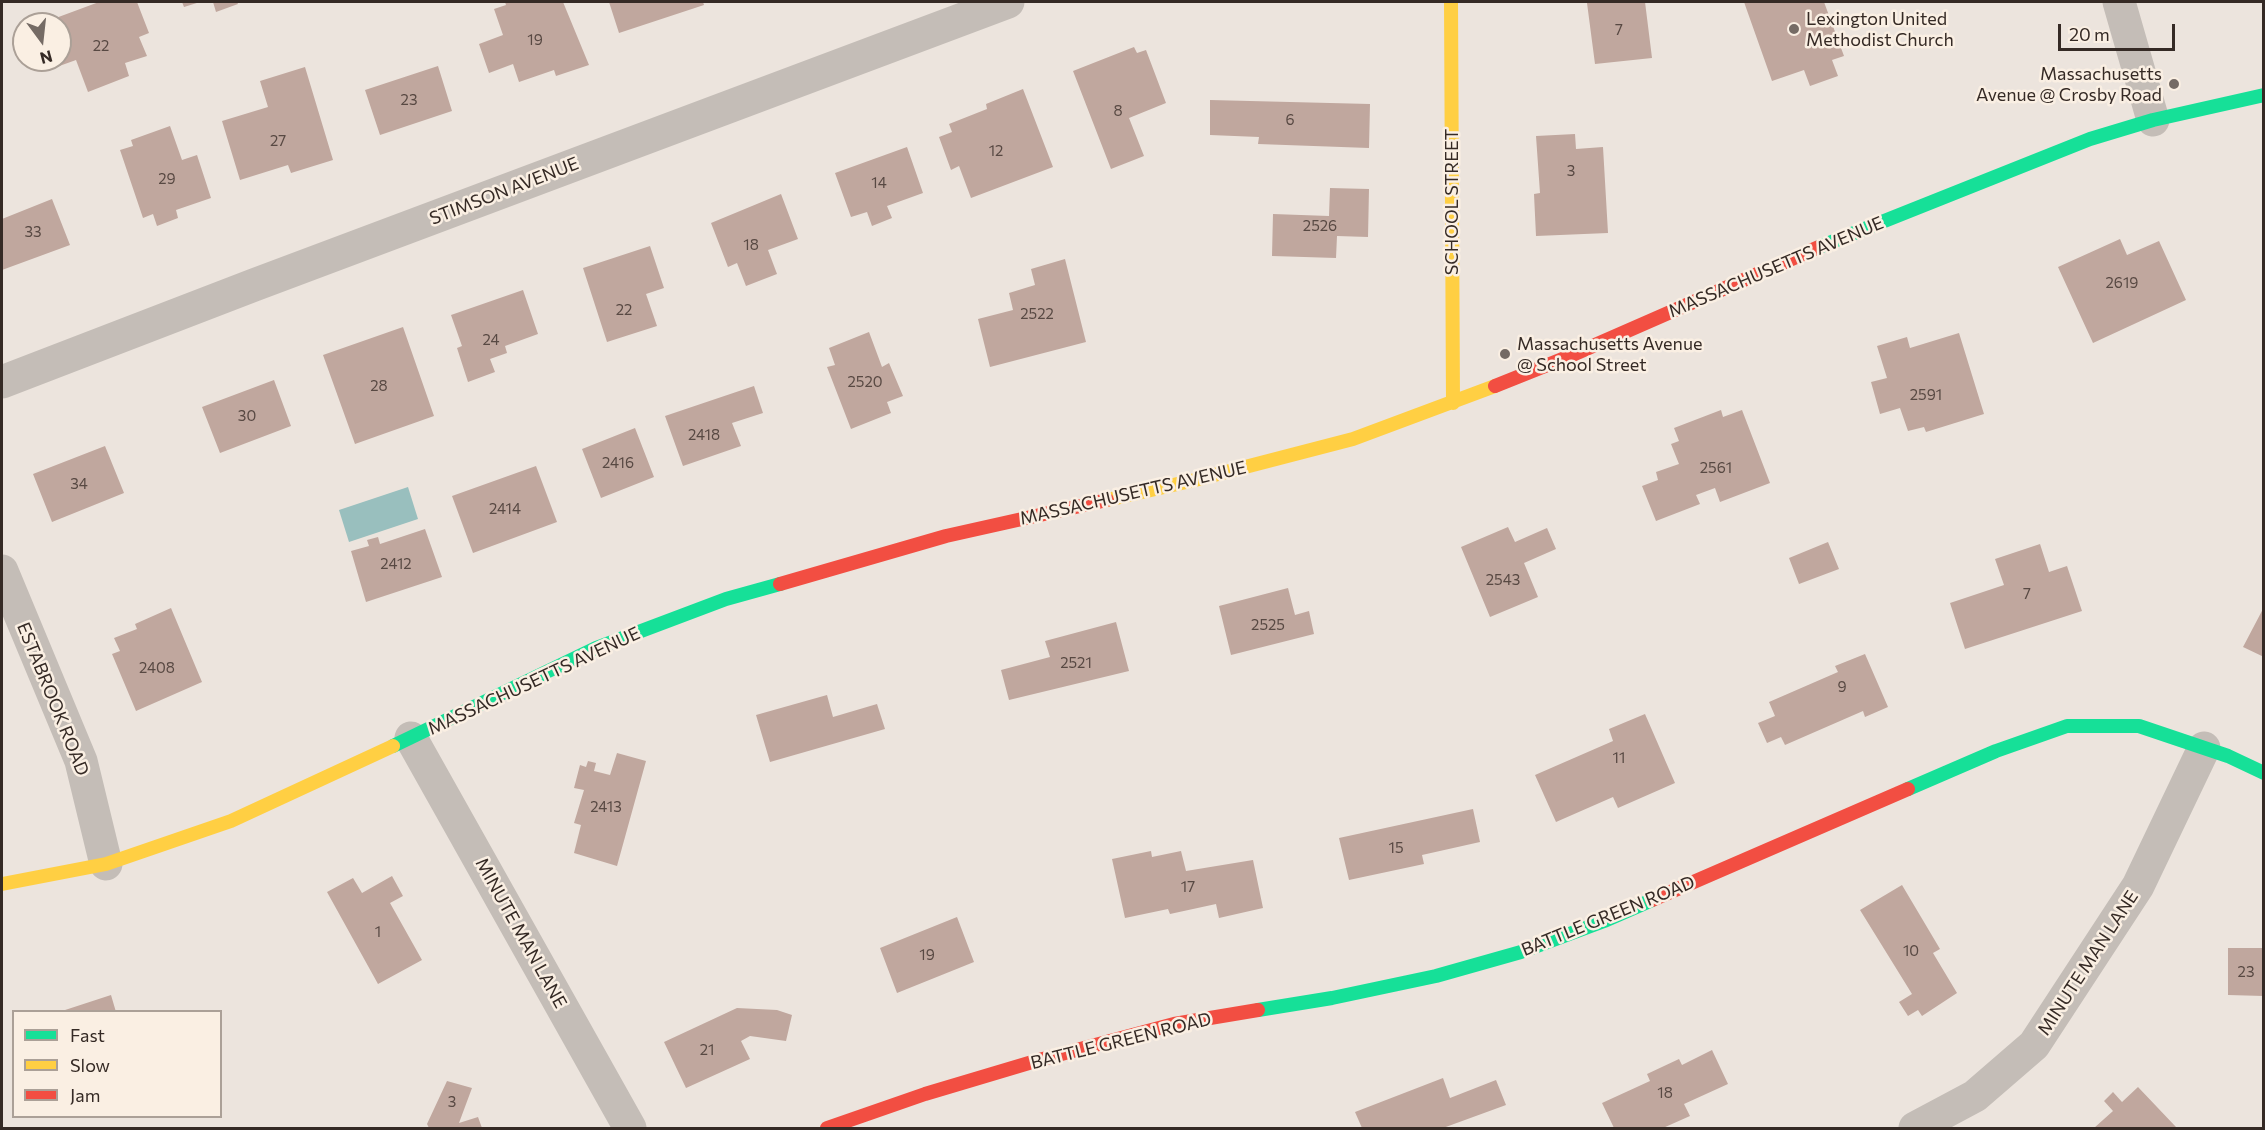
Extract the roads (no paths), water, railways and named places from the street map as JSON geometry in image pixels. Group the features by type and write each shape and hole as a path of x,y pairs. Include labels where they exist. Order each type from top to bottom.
{"main road":[{"name":"SCHOOL STREET","path":"1451,2 1453,403"},
{"name":"MASSACHUSETTS AVENUE","path":"2,884 106,864 231,820 411,738 596,648 726,599 946,536 1195,480 1353,439 1453,403 1570,356 1798,255 2090,139 2154,120 2264,94"},
{"name":"BATTLE GREEN ROAD","path":"827,1128 925,1094 1039,1060 1174,1024 1332,998 1436,976 1521,952 1604,921 1996,751 2067,726 2139,726 2228,756 2264,773"}],"street":[{"name":"STIMSON AVENUE","path":"2,382 1008,2"},
{"path":"2119,2 2154,120"},
{"name":"ESTABROOK ROAD","path":"2,571 81,761 106,864"},
{"name":"MINUTE MAN LANE","path":"411,738 630,1128"},
{"name":"MINUTE MAN LANE","path":"1916,1128 1975,1096 2034,1045 2139,886 2204,748"}],"water":[{"path":"408,487 418,519 349,542 339,510"}],"place":[{"name":"Lexington United Methodist Church","path":"1794,29"},
{"name":"Massachusetts Avenue @ Crosby Road","path":"2174,84"},
{"name":"Massachusetts Avenue @ School Street","path":"1505,354"}]}
